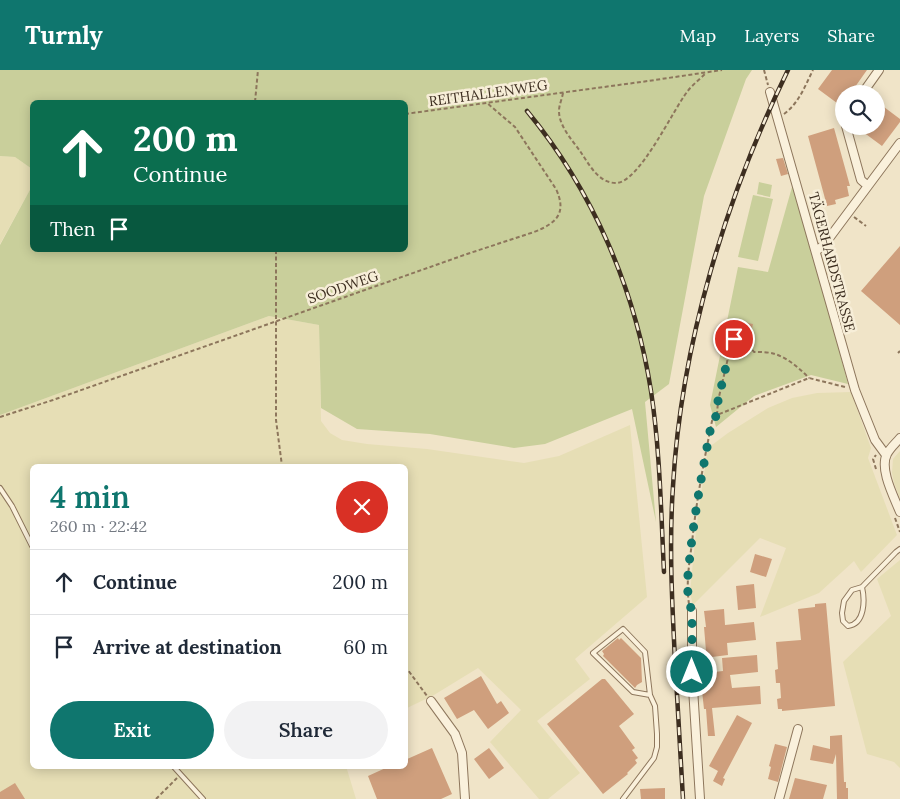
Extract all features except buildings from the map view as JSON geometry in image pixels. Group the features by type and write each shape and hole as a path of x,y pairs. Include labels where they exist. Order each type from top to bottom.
{"street":[{"path":"868,85 879,70"},
{"name":"TÄGERHARDSTRASSE","path":"770,92 855,390 874,440 886,456"},
{"path":"848,135 861,180 868,186"},
{"path":"816,251 824,245 900,143"},
{"path":"900,438 886,456 884,464 900,512"},
{"path":"692,611 692,672 700,799"},
{"path":"431,701 455,734 462,753 466,799"},
{"path":"779,799 798,729"}],"lane":[{"path":"0,488 12,506 30,542"},
{"path":"862,587 864,595 862,615 855,624 848,626 843,621 844,601 852,590 862,587 900,549"},
{"path":"623,799 654,758 657,747 656,706 650,695 644,652 622,629 593,653 633,692 650,695"},
{"path":"176,769 203,799"}],"path":[{"path":"255,100 258,70"},
{"name":"REITHALLENWEG","path":"408,114 722,70"},
{"path":"764,70 770,92"},
{"path":"778,118 789,111 799,99 813,70"},
{"path":"564,93 559,112 563,126 596,174 605,181 618,183 627,180 632,174 660,135 687,92 706,72"},
{"name":"SOODWEG","path":"0,417 34,407 546,227 555,220 559,210 560,204 556,189 515,127 487,103"},
{"path":"848,213 866,226"},
{"path":"276,252 276,420 282,464"},
{"path":"717,415 718,401 734,339 749,340 754,352 774,353 784,358 809,378 855,390"},
{"path":"692,611 689,605 688,573 699,488 712,421 717,415 809,378"},
{"path":"408,670 431,701"},
{"path":"156,799 181,774"}],"shaded area":[{"path":"0,156 15,157 30,168 30,190 0,244"},
{"path":"269,316 319,325 321,421 330,433 342,440 427,449 524,463 559,456 630,425 647,597 575,659 590,679 537,721 580,773 548,799 539,799 490,742 521,710 478,668 434,695 408,708 408,464 30,464 30,769 347,769 356,799 0,799 0,415"},
{"path":"851,392 871,448 868,458 897,535 861,572 854,561 819,593 760,617 786,548 760,538 693,605 690,593 696,530 708,448 768,408 792,398 817,393"},
{"path":"900,451 900,499 892,473 893,459"},
{"path":"900,560 900,768 894,762 867,754 843,662 891,616 877,579"}],"green space":[{"path":"0,70 752,70 746,79 704,196 669,384 645,402 656,522 632,409 545,444 514,448 430,434 357,429 321,408 319,325 269,316 0,415 0,245 30,190 30,252 408,252 408,100 30,100 30,168 15,157 0,156"},
{"path":"794,180 848,384 811,375 754,396 716,427 710,405 738,267 768,272"},
{"path":"759,182 772,185 770,197 757,194"},
{"path":"753,195 773,199 758,261 738,257"}],"railway":[{"path":"683,799 671,573 673,486 678,433 686,379 710,272 726,220 745,169 788,70"},
{"path":"527,111 551,142 591,208 608,243 634,315 644,353 654,413 660,481 664,572"}],"route":[{"path":"692,672 692,611 689,605 688,573 693,528 712,421 717,415 718,401 734,339"}]}
